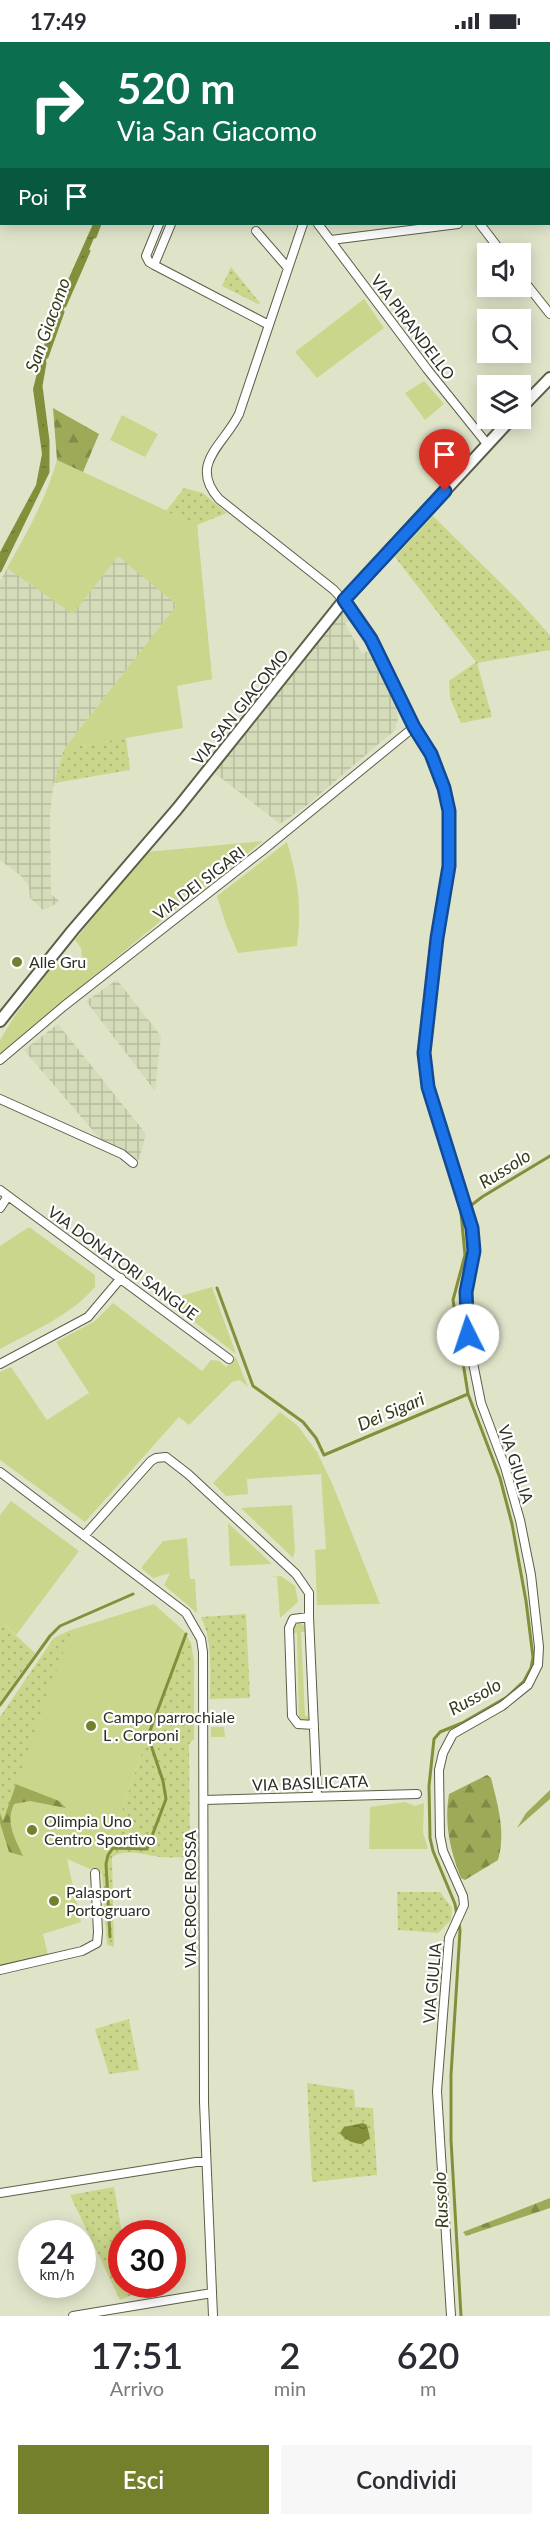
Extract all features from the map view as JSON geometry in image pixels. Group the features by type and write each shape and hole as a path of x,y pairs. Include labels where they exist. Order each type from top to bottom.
{"street":[{"path":"159,225 146,256 149,262 268,325"},
{"path":"154,265 171,225"},
{"name":"VIA GIULIA","path":"303,225 239,414 232,429 208,460 206,468 210,488 219,499 344,600 371,639 414,727 431,754 444,788 449,811 449,866 435,948 424,1053 428,1087 472,1228 474,1251 466,1292 472,1358 482,1403 505,1467 520,1520 533,1587 539,1647 538,1665 528,1685 502,1706 453,1734 441,1759 440,1836 448,1864 463,1896 464,1905 462,1914 456,1921 449,1938 437,2091 451,2316"},
{"name":"VIA PIRANDELLO","path":"319,225 427,369 488,445"},
{"path":"331,240 450,225"},
{"path":"481,225 495,243"},
{"path":"256,231 288,268"},
{"path":"531,290 550,314"},
{"path":"531,398 550,378"},
{"name":"VIA SAN GIACOMO","path":"0,1021 73,930 177,809 344,600 502,429"},
{"name":"VIA DEI SIGARI","path":"0,1060 64,1006 262,851 414,727"},
{"path":"0,1099 122,1154 133,1163"},
{"name":"VIA DONATORI SANGUE","path":"0,1190 229,1359"},
{"path":"0,1208 8,1196"},
{"path":"0,1364 88,1317 121,1278"},
{"path":"84,1536 150,1461 166,1457 188,1474 296,1574 309,1593 316,1796"},
{"name":"VIA CROCE ROSSA","path":"0,1472 186,1613 201,1639 204,1800 204,2102 213,2316"},
{"path":"309,1617 293,1619 289,1628 292,1716 298,1724 314,1725"},
{"name":"VIA BASILICATA","path":"204,1800 417,1794"},
{"path":"0,1970 82,1951 97,1943 99,1932 95,1873"},
{"path":"0,2193 206,2162"},
{"path":"73,2316 212,2293"}],"shaded area":[{"path":"231,267 260,303 222,286"},
{"path":"364,299 384,328 317,378 295,352"},
{"path":"424,381 444,404 425,420 405,393"},
{"path":"122,415 158,434 145,457 110,440"},
{"path":"57,460 197,525 212,679 104,698 64,749 53,787 50,815 51,894 59,901 43,910 30,898 29,887 21,876 0,860 0,581 35,519 49,488"},
{"path":"57,460 197,525 212,679 177,686 183,728 64,749 177,605 118,556 73,614 7,568 42,502"},
{"path":"184,488 203,493 227,513 197,525 166,511"},
{"path":"433,516 550,635 550,650 477,663 492,717 461,723 450,698 449,681 476,662 395,557"},
{"path":"342,613 347,613 351,620 345,623 362,654 368,651 396,704 398,719 395,730 307,805 280,824 211,770"},
{"path":"126,738 130,770 54,783 64,749"},
{"path":"263,841 169,914 0,1054 0,1040 16,1014 54,965 82,959 81,948 75,940 146,852"},
{"path":"287,842 298,893 297,946 238,953 217,896"},
{"path":"117,980 161,1036 155,1091 86,1001"},
{"path":"58,1024 146,1134 139,1160 100,1139 24,1050"},
{"path":"29,1227 95,1275 95,1287 63,1315 0,1349 0,1246"},
{"path":"212,1287 236,1354 166,1300"},
{"path":"113,1303 202,1371 211,1360 219,1361 226,1367 236,1357 248,1387 240,1380 232,1382 189,1425 179,1417 85,1522 0,1460 0,1372 11,1367 47,1420 89,1393 56,1342 95,1321"},
{"path":"280,1412 298,1426 317,1452 332,1483 380,1604 317,1605 315,1550 326,1549 321,1474 247,1479 248,1494 226,1496 213,1483"},
{"path":"11,1501 79,1551 16,1635 0,1621 0,1515"},
{"path":"292,1505 295,1551 293,1558 241,1508"},
{"path":"228,1523 272,1564 230,1566"},
{"path":"187,1538 190,1579 195,1579 197,1613 164,1585 170,1573 153,1578 141,1568 163,1541"},
{"path":"281,1576 295,1586 298,1602 280,1618 277,1577 269,1577"},
{"path":"154,1604 184,1631 102,1874 67,1859 81,1922 43,1934 48,1955 0,1966 0,1717 54,1638 71,1630"},
{"path":"246,1614 250,1698 210,1699 209,1647 201,1617"},
{"path":"0,1621 35,1653 0,1702"},
{"path":"299,1623 304,1625 305,1632 301,1632 305,1716 308,1716 308,1721 299,1722 297,1633 294,1633 294,1626"},
{"path":"71,1630 3,1821 0,1813 0,1717 54,1638"},
{"path":"184,1631 191,1643 194,1660 194,1739 189,1744 190,1857 124,1853 112,1857 114,1947 107,1945 102,1874"},
{"path":"211,1727 224,1727 225,1737 211,1737"},
{"path":"405,1802 415,1806 424,1803 423,1832 428,1849 369,1849 370,1807"},
{"path":"397,1892 440,1892 452,1908 451,1920 438,1933 398,1930"},
{"path":"129,2019 139,2070 109,2074 95,2029"},
{"path":"307,2083 354,2090 355,2107 373,2108 377,2175 312,2182"},
{"path":"114,2187 120,2220 108,2220 108,2275 96,2250 96,2220 82,2220 70,2195"}],"green space":[{"path":"53,408 99,434 83,472 57,460"},
{"path":"487,1775 491,1778 501,1829 498,1860 465,1880 461,1878 457,1868 449,1837 447,1816 449,1794"},
{"path":"13,1783 59,1801 66,1808 30,1801 14,1804 11,1811 11,1824 23,1856 9,1852 0,1823 0,1811"},
{"path":"550,1790 550,1799 517,1828 526,1813"},
{"path":"550,2198 550,2208 466,2236 463,2232"}],"water":[{"path":"93,225 100,225 54,332 46,361 41,386 48,441 47,474 0,571 0,552 36,485 42,454 33,389 48,330"},
{"path":"363,2123 367,2125 370,2138 362,2144 344,2138 340,2133 344,2127"}],"waterway":[{"name":"San Giacomo","path":"95,237 100,225"},
{"name":"San Giacomo","path":"65,306 89,251"},
{"name":"San Giacomo","path":"47,357 63,312"},
{"name":"San Giacomo","path":"0,571 48,472 48,441 41,386 45,363"},
{"name":"Russolo","path":"457,1916 455,1904 430,1838 429,1786 434,1739 440,1732 462,1723 507,1697 524,1681 531,1668 533,1657 526,1601 512,1524 500,1478 468,1394 453,1300 465,1255 461,1213 482,1197 550,1156"},
{"path":"217,1288 253,1386 303,1422 316,1438 324,1455 468,1394"},
{"name":"Dei Sigari","path":"0,1705 50,1636 60,1626 133,1594"},
{"path":"148,1736 186,1634"},
{"path":"110,1937 106,1864 108,1855 113,1848 147,1849 166,1799 163,1781 149,1739"},
{"name":"Russolo","path":"459,1923 451,2075 451,2140 461,2316"}],"place":[{"name":"Alle Gru","path":"17,962"},
{"name":"Campo parrochiale L . Corponi","path":"91,1726"},
{"name":"Olimpia Uno Centro Sportivo","path":"32,1830"},
{"name":"Palasport Portogruaro","path":"54,1901"}],"route":[{"path":"445,491 344,600 371,639 414,727 431,754 444,788 449,811 449,866 437,938 424,1053 428,1087 472,1228 474,1251 466,1292 468,1335"}]}
